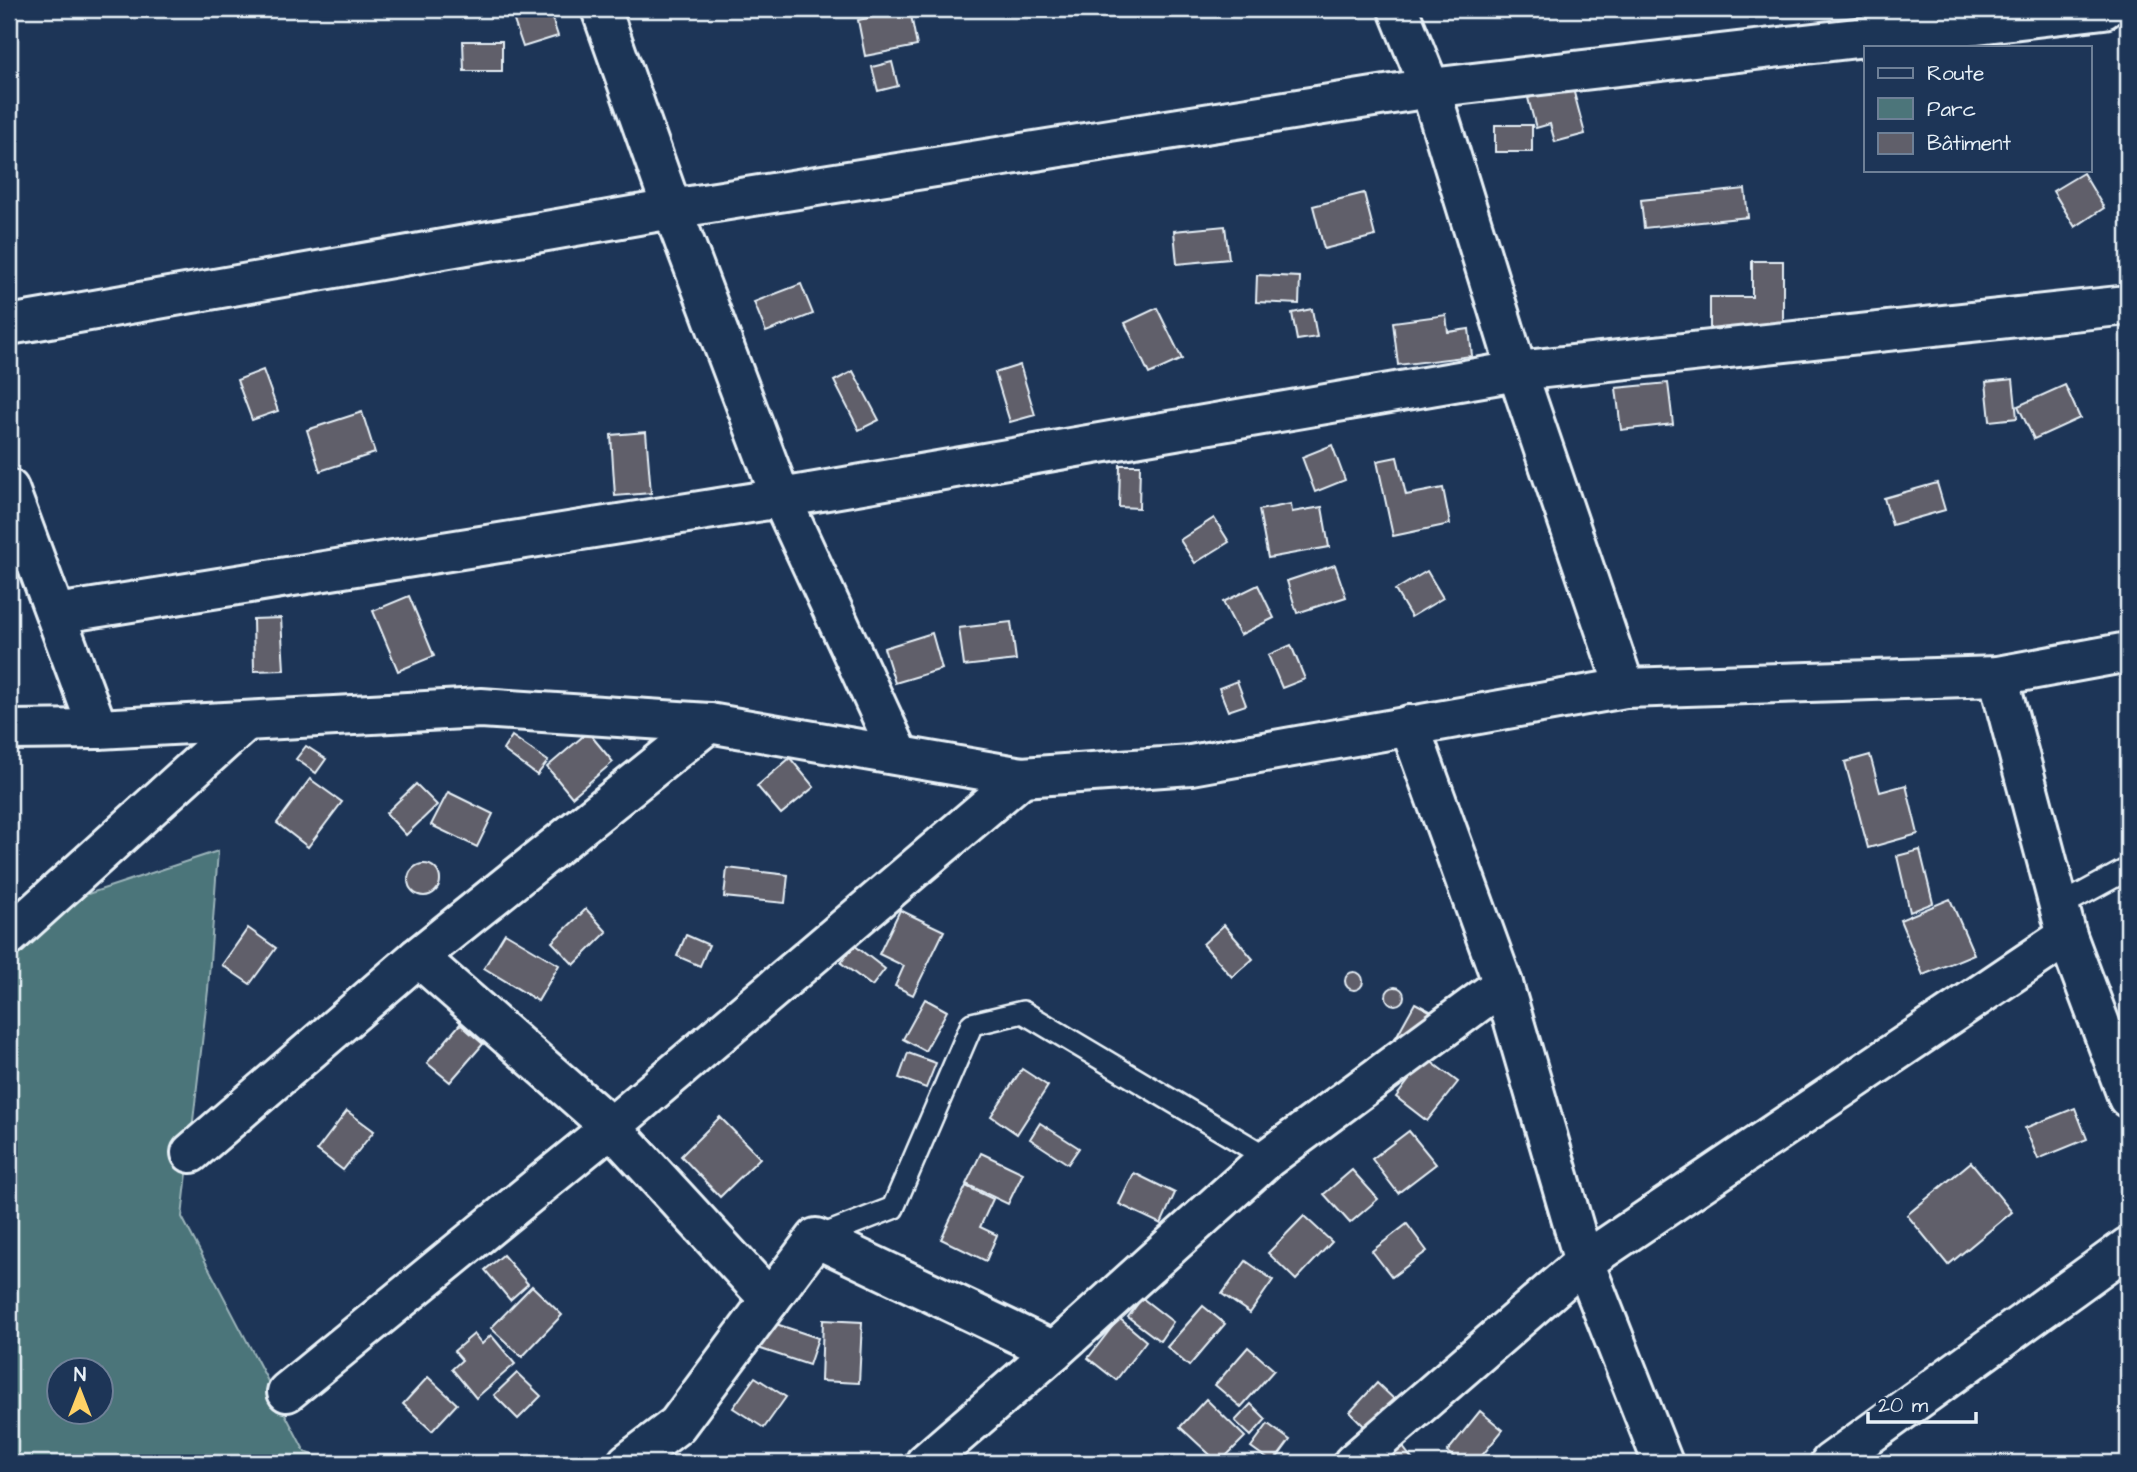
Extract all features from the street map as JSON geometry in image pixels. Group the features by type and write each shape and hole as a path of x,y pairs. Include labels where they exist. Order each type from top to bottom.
{"street":[{"path":"601,9 672,209 781,498 899,754"},
{"path":"1398,9 1430,88 1517,371 1625,688"},
{"path":"9,325 672,209 1430,88 2104,9"},
{"path":"56,614 781,498 1517,371 2128,305"},
{"path":"9,489 98,729"},
{"path":"9,730 98,729 481,708 709,723 1022,777 1191,765 1625,688 1998,676 2128,652"},
{"path":"1998,676 2064,921 2128,1098"},
{"path":"9,936 246,721"},
{"path":"191,1153 418,957 709,723"},
{"path":"1409,725 1503,984 1584,1262 1663,1463"},
{"path":"286,1392 611,1127 1022,777"},
{"path":"1353,1463 1584,1262 2064,921"},
{"path":"418,957 611,1127 770,1300"},
{"path":"925,1463 1268,1158 1503,984"},
{"path":"627,1463 677,1425 816,1238 1054,1351"},
{"path":"1830,1463 2128,1247"}],"lane":[{"path":"2064,921 2128,869"},
{"path":"816,1238 893,1208 972,1024 1023,1012 1268,1158"}],"green space":[{"path":"218,851 208,990 182,1217 305,1452 335,1463 9,1463 9,920"}],"building":[{"path":"510,9 549,9 558,36 523,47"},
{"path":"910,10 917,46 865,56 858,20"},
{"path":"463,41 502,41 502,71 464,71"},
{"path":"892,62 898,86 878,91 872,67"},
{"path":"1572,85 1585,134 1555,142 1550,124 1536,128 1528,98"},
{"path":"1495,125 1532,125 1532,152 1495,152"},
{"path":"2083,173 2104,208 2075,227 2053,191"},
{"path":"1745,189 1748,217 1644,228 1641,200"},
{"path":"1364,193 1375,236 1324,249 1313,206"},
{"path":"1225,226 1229,259 1177,264 1174,231"},
{"path":"1752,261 1783,261 1783,330 1710,330 1710,297 1752,297"},
{"path":"1257,275 1300,277 1299,304 1256,302"},
{"path":"801,284 813,314 766,332 754,302"},
{"path":"1157,308 1182,359 1149,374 1125,323"},
{"path":"1312,309 1317,337 1297,340 1292,313"},
{"path":"1446,315 1448,332 1469,329 1472,356 1398,365 1393,322"},
{"path":"1020,365 1035,415 1010,422 995,373"},
{"path":"263,370 278,411 252,420 237,380"},
{"path":"853,371 879,420 859,430 834,381"},
{"path":"2013,379 2017,418 1990,421 1986,382"},
{"path":"1668,383 1673,424 1621,430 1616,388"},
{"path":"2065,385 2080,418 2034,439 2018,406"},
{"path":"362,412 375,453 320,471 307,430"},
{"path":"646,432 651,493 615,496 611,435"},
{"path":"1332,445 1345,480 1315,492 1302,457"},
{"path":"1397,457 1406,495 1443,488 1450,524 1393,536 1377,461"},
{"path":"1120,465 1140,465 1139,508 1119,507"},
{"path":"1937,483 1945,510 1892,525 1884,498"},
{"path":"1291,504 1292,512 1322,507 1329,547 1268,558 1259,510"},
{"path":"1214,518 1229,542 1195,563 1180,540"},
{"path":"1335,565 1346,597 1297,613 1287,581"},
{"path":"1427,571 1443,598 1411,617 1395,590"},
{"path":"1258,585 1274,618 1240,635 1223,602"},
{"path":"409,596 434,656 398,671 373,611"},
{"path":"281,618 284,670 254,671 253,619"},
{"path":"1011,622 1016,660 964,666 959,628"},
{"path":"932,633 942,669 895,683 884,648"},
{"path":"1291,645 1305,679 1282,688 1268,655"},
{"path":"1237,681 1246,705 1228,711 1219,688"},
{"path":"588,732 613,762 572,797 547,767"},
{"path":"512,736 548,761 537,775 503,750"},
{"path":"306,746 326,759 316,773 296,759"},
{"path":"1870,755 1880,792 1906,785 1918,834 1868,848 1845,762"},
{"path":"790,758 814,787 781,814 757,786"},
{"path":"310,779 342,802 308,847 277,823"},
{"path":"416,784 437,805 406,835 386,813"},
{"path":"448,792 493,814 477,847 431,825"},
{"path":"1920,850 1933,903 1910,912 1897,856"},
{"path":"424,864 436,868 440,880 436,892 424,896 412,892 408,880 412,868"},
{"path":"727,868 788,875 785,903 724,897"},
{"path":"1950,899 1974,954 1923,975 1900,920"},
{"path":"586,909 607,932 574,965 552,942"},
{"path":"900,910 944,931 913,995 895,986 904,966 879,954"},
{"path":"1224,925 1253,959 1232,977 1203,944"},
{"path":"248,928 276,948 250,984 222,965"},
{"path":"505,933 559,965 538,1001 484,968"},
{"path":"686,935 709,945 700,966 677,956"},
{"path":"854,945 885,969 872,986 841,963"},
{"path":"1350,972 1358,972 1363,981 1361,988 1350,990 1345,985 1345,977"},
{"path":"1395,987 1401,990 1404,996 1401,1002 1395,1005 1389,1002 1386,996 1389,990"},
{"path":"925,999 947,1011 925,1051 903,1039"},
{"path":"1415,1003 1445,1019 1424,1056 1395,1039"},
{"path":"460,1024 483,1044 450,1082 427,1063"},
{"path":"908,1053 936,1063 926,1088 899,1078"},
{"path":"1426,1058 1458,1082 1427,1121 1396,1097"},
{"path":"1022,1069 1048,1086 1017,1134 991,1116"},
{"path":"2075,1108 2087,1139 2038,1159 2025,1128"},
{"path":"347,1111 374,1131 343,1170 317,1150"},
{"path":"720,1117 760,1158 720,1197 681,1156"},
{"path":"1040,1123 1079,1148 1068,1164 1030,1139"},
{"path":"1409,1131 1436,1164 1398,1193 1372,1159"},
{"path":"981,1153 1023,1173 1008,1204 966,1184"},
{"path":"1971,1162 2012,1212 1948,1265 1907,1215"},
{"path":"1352,1170 1378,1199 1350,1223 1324,1194"},
{"path":"1134,1173 1175,1193 1161,1224 1119,1204"},
{"path":"966,1186 993,1199 980,1227 997,1235 986,1261 941,1239"},
{"path":"1304,1216 1332,1242 1296,1280 1268,1253"},
{"path":"1407,1224 1427,1251 1392,1277 1372,1251"},
{"path":"503,1255 528,1284 510,1300 485,1270"},
{"path":"1246,1261 1273,1280 1250,1313 1222,1294"},
{"path":"532,1286 562,1315 522,1357 491,1328"},
{"path":"1142,1298 1173,1322 1160,1341 1128,1317"},
{"path":"1203,1306 1225,1324 1189,1366 1167,1347"},
{"path":"1119,1318 1146,1341 1116,1380 1088,1358"},
{"path":"823,1320 862,1322 859,1383 821,1381"},
{"path":"767,1321 818,1338 809,1365 758,1348"},
{"path":"474,1334 482,1344 491,1335 515,1364 476,1398 452,1369 462,1360 454,1351"},
{"path":"1248,1347 1274,1370 1241,1407 1215,1385"},
{"path":"517,1373 541,1396 518,1419 494,1395"},
{"path":"428,1377 457,1404 432,1431 403,1404"},
{"path":"755,1377 786,1397 764,1428 733,1408"},
{"path":"1377,1383 1395,1400 1368,1430 1350,1412"},
{"path":"1206,1399 1245,1437 1219,1463 1180,1427"},
{"path":"1251,1404 1266,1419 1251,1436 1235,1421"},
{"path":"1480,1411 1503,1430 1476,1463 1462,1463 1447,1452"},
{"path":"1268,1424 1290,1440 1273,1463 1251,1447"},
{"path":"1393,1434 1415,1463 1387,1463 1375,1448"}]}
